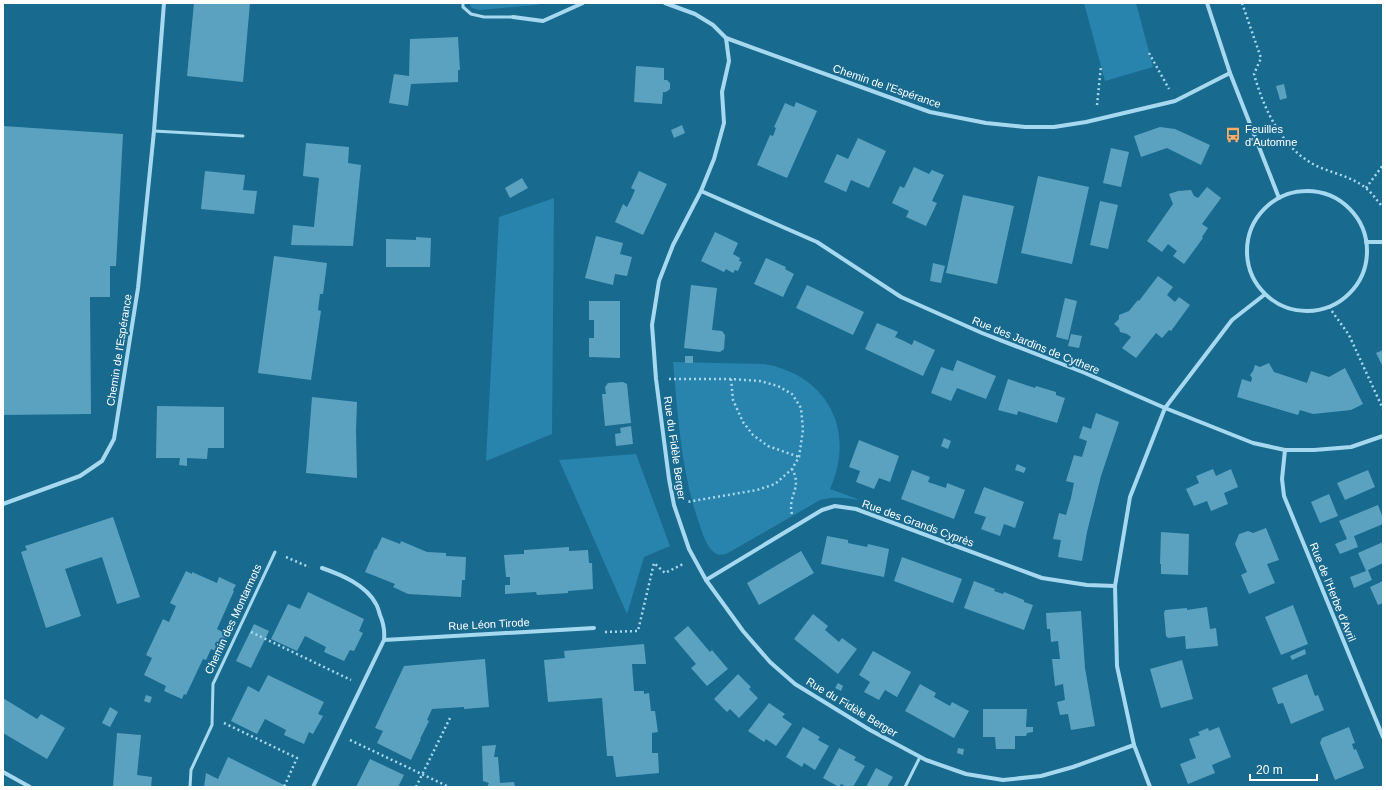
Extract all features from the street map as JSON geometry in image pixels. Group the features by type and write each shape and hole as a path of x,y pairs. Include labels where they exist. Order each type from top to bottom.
{"street":[{"name":"Chemin de l'Espérance","path":"3,504 80,476 102,461 114,440 138,288 154,131 164,3"},
{"path":"513,17 543,21 583,3"},
{"name":"Chemin de l'Espérance","path":"665,3 695,14 713,25 726,38 930,112 986,123 1024,128 1054,127 1096,120 1175,101 1230,73"},
{"path":"1206,3 1230,73 1279,198"},
{"name":"Rue du Fidèle Berger","path":"726,38 729,61 722,92 724,123 714,159 702,191 673,245 659,281 652,325 656,379 669,479 674,505 689,549 706,580 743,631 770,662 795,684 870,730 920,757 966,774 1003,780 1041,776 1073,767 1134,745"},
{"name":"Rue des Jardins de Cythere","path":"702,191 817,242 901,297 982,333 1085,373 1165,408 1253,443 1285,450 1314,450 1351,447 1383,436"},
{"path":"1297,192 1316,192 1334,197 1350,209 1360,224 1366,242 1366,262 1359,281 1347,297 1330,307 1312,312 1295,311 1279,305 1264,295 1253,279 1247,261 1247,243 1253,225 1264,209 1279,198 1297,192"},
{"path":"1366,242 1383,242"},
{"path":"1150,787 1134,745 1118,666 1115,586 1130,497 1165,408 1232,320 1264,295"},
{"name":"Rue de l'Herbe d'Avril","path":"1285,450 1282,479 1284,496 1383,737"},
{"name":"Rue des Grands Cyprès","path":"706,580 822,510 835,506 856,509 1042,578 1087,586 1115,586"},
{"path":"313,787 384,640 385,629 376,604 369,595 359,586 342,575 322,568"},
{"name":"Rue Léon Tirode","path":"384,640 594,628"},
{"path":"3,772 30,787"}],"lane":[{"path":"463,3 463,7 470,14 484,17 513,17"},
{"path":"154,131 243,136"},
{"name":"Chemin des Montarmots","path":"190,787 191,770 212,725 213,684 275,552"},
{"path":"905,787 920,757"}],"path":[{"path":"1242,3 1261,58 1254,74 1258,88 1275,125 1294,151 1319,167 1366,188 1383,207"},
{"path":"1149,53 1175,101"},
{"path":"1096,120 1101,66"},
{"path":"1366,188 1383,165"},
{"path":"1330,307 1349,335 1383,409"},
{"path":"656,379 731,379 760,382 778,386 792,394 801,408 803,430 799,457 792,469 775,484 757,490 674,505"},
{"path":"731,379 733,400 743,422 753,435 768,446 799,457"},
{"path":"792,469 796,476 797,484 791,509 796,526"},
{"path":"275,552 306,566 322,568"},
{"path":"594,628 605,632 638,631 654,563 665,573 694,559"},
{"path":"240,627 362,686"},
{"path":"416,787 450,718"},
{"path":"212,725 224,722 298,758 284,787"},
{"path":"339,735 449,787"}],"shaded area":[{"path":"469,3 542,3 537,5 480,10 472,8"},
{"path":"1084,3 1136,3 1153,67 1105,81"},
{"path":"554,198 552,434 486,461 499,217"},
{"path":"673,362 764,364 786,370 805,380 820,393 831,409 837,427 840,447 837,467 830,489 860,500 835,498 820,500 728,553 721,555 717,554 711,549 703,535 688,484 681,444"},
{"path":"636,454 670,546 644,557 627,614 559,460"}],"building":[{"path":"194,3 250,3 243,82 187,76"},
{"path":"458,37 460,70 458,70 458,82 411,84 408,106 389,103 394,74 409,76 410,39"},
{"path":"636,66 664,68 664,80 667,80 670,83 670,89 663,92 662,104 634,102"},
{"path":"1284,84 1287,98 1280,100 1276,86"},
{"path":"796,102 817,111 787,178 757,165 770,135 773,136 776,128 774,127 785,103 794,107"},
{"path":"682,125 685,133 674,138 671,130"},
{"path":"3,126 123,134 116,266 110,266 110,297 90,297 91,414 3,415"},
{"path":"1160,127 1175,129 1210,145 1201,165 1167,148 1141,157 1134,136"},
{"path":"858,138 886,151 869,188 851,180 846,192 824,182 837,154 848,159"},
{"path":"306,143 349,147 348,163 361,165 353,246 291,245 293,225 314,227 319,178 303,176"},
{"path":"1111,148 1129,152 1121,187 1103,183"},
{"path":"914,167 929,174 932,170 944,175 932,201 937,203 926,226 906,217 909,211 892,203 900,186 904,188"},
{"path":"205,171 245,175 243,190 257,191 254,214 201,209"},
{"path":"639,171 667,184 643,235 615,222 623,204 627,207 632,197 635,190 631,188"},
{"path":"1038,176 1089,187 1072,264 1021,253"},
{"path":"522,178 528,188 510,198 505,188"},
{"path":"1207,187 1221,198 1202,224 1208,228 1202,237 1203,238 1184,264 1173,256 1177,251 1168,244 1162,252 1147,241 1173,204 1169,194 1178,191 1191,190 1194,196 1198,198"},
{"path":"963,195 1014,206 997,284 946,273"},
{"path":"1100,201 1118,205 1108,249 1090,245"},
{"path":"715,232 738,243 733,254 740,258 739,261 742,262 738,271 735,270 733,273 726,269 724,272 701,261"},
{"path":"596,236 623,243 620,254 632,257 627,276 615,274 613,285 585,278"},
{"path":"416,237 431,238 430,267 386,267 386,239 416,240"},
{"path":"274,256 327,263 323,294 320,294 318,310 321,311 311,380 258,373"},
{"path":"766,258 786,267 785,269 794,274 783,297 754,284"},
{"path":"933,263 945,266 941,283 930,281"},
{"path":"1158,276 1173,287 1167,295 1175,302 1179,297 1190,305 1171,331 1169,330 1162,338 1156,333 1136,358 1122,348 1131,337 1120,332 1119,328 1114,324 1119,319 1119,315 1129,311 1138,300 1139,301"},
{"path":"691,285 717,288 712,330 722,331 725,335 724,349 720,352 684,348"},
{"path":"807,285 864,312 853,335 796,308"},
{"path":"1065,298 1077,301 1068,340 1056,337"},
{"path":"589,301 620,301 620,358 589,357 589,338 594,338 594,320 589,320"},
{"path":"877,323 898,332 895,337 912,345 914,340 935,350 923,376 865,349"},
{"path":"1071,334 1082,336 1079,348 1068,346"},
{"path":"1383,350 1383,367 1376,353"},
{"path":"685,356 693,356 693,363 685,363"},
{"path":"957,360 996,376 986,399 957,388 951,401 931,393 941,367 953,371"},
{"path":"1269,363 1274,372 1307,383 1311,371 1329,377 1345,368 1363,404 1351,410 1313,414 1300,410 1298,415 1237,397 1242,379 1251,382 1252,378 1250,375 1255,365 1260,367"},
{"path":"1008,379 1035,388 1036,386 1056,392 1056,395 1065,398 1057,423 1018,411 1017,415 998,410"},
{"path":"623,382 627,384 631,423 605,426 602,394 606,394 605,387 608,383"},
{"path":"312,397 357,402 357,478 306,473"},
{"path":"157,406 224,407 224,448 208,448 207,459 187,458 187,466 179,465 180,458 156,458"},
{"path":"1096,413 1119,422 1101,476 1087,532 1082,561 1058,557 1061,540 1053,539 1059,513 1066,515 1074,483 1066,481 1074,455 1082,457 1087,441 1079,438 1083,426 1091,429"},
{"path":"631,426 633,444 616,446 615,434 621,433 620,428"},
{"path":"944,438 951,441 948,449 941,446"},
{"path":"859,440 899,456 890,482 879,478 874,489 856,482 860,471 849,467"},
{"path":"1017,464 1026,468 1024,473 1015,470"},
{"path":"1213,469 1216,476 1231,469 1238,487 1224,493 1228,504 1211,511 1207,501 1194,506 1186,489 1199,483 1196,476"},
{"path":"912,470 930,477 928,482 946,488 947,483 965,490 954,519 901,499"},
{"path":"1368,470 1375,487 1345,500 1337,483"},
{"path":"984,487 1024,502 1015,528 1004,524 1000,536 981,529 986,517 974,513"},
{"path":"1329,494 1338,516 1320,523 1311,502"},
{"path":"1378,505 1383,518 1383,524 1354,536 1358,547 1340,554 1335,544 1347,539 1339,521"},
{"path":"113,517 140,597 117,604 102,557 65,569 81,616 46,628 21,552 27,550 25,546"},
{"path":"1266,528 1279,560 1267,564 1275,583 1249,594 1241,575 1247,572 1235,544 1239,534 1248,531 1253,533"},
{"path":"1161,532 1189,534 1188,575 1161,574"},
{"path":"827,536 848,540 848,543 867,547 868,544 889,549 884,577 821,564"},
{"path":"382,537 400,544 401,541 427,552 446,553 446,556 466,557 465,580 462,580 461,597 408,594 393,587 395,584 365,572"},
{"path":"1383,542 1383,563 1368,570 1372,580 1354,588 1350,577 1366,571 1358,553"},
{"path":"569,547 569,551 588,550 589,563 592,563 593,589 568,591 568,593 537,595 536,592 505,594 505,585 510,585 510,577 506,577 504,555 524,554 524,550"},
{"path":"801,551 814,573 759,605 747,583"},
{"path":"902,557 962,579 953,603 894,581"},
{"path":"186,571 192,574 192,572 217,583 219,577 236,585 217,629 228,635 219,653 211,649 206,660 203,659 186,695 184,694 182,699 164,691 166,686 144,675 152,658 146,655 163,619 169,622 176,606 170,603"},
{"path":"974,581 995,589 994,591 1003,594 1004,592 1033,605 1024,630 964,608"},
{"path":"1383,581 1383,603 1378,605 1370,587"},
{"path":"308,592 364,619 359,631 363,633 354,651 350,650 344,661 324,652 326,647 305,636 297,651 271,639 288,604 300,609"},
{"path":"1293,605 1308,644 1281,655 1265,617"},
{"path":"1207,607 1210,629 1216,628 1218,646 1186,649 1185,636 1168,638 1166,636 1165,610 1187,608 1187,610"},
{"path":"1081,611 1085,668 1095,726 1071,730 1068,714 1060,715 1057,702 1065,700 1063,684 1055,686 1052,659 1060,659 1058,641 1051,642 1050,629 1047,629 1046,613"},
{"path":"813,614 828,626 825,630 839,642 842,638 857,649 838,674 794,639"},
{"path":"254,624 269,631 251,668 236,661"},
{"path":"688,626 710,652 712,650 728,669 707,686 691,668 696,664 674,638"},
{"path":"644,644 646,664 632,664 634,691 644,691 644,694 649,693 651,711 655,711 658,732 652,733 652,753 658,753 659,773 616,777 613,756 607,756 602,698 548,702 544,660 565,658 564,651"},
{"path":"1305,649 1306,654 1292,660 1290,656"},
{"path":"873,651 911,672 897,697 885,690 879,700 864,692 870,682 859,675"},
{"path":"485,659 489,707 432,709 427,720 429,721 411,760 377,743 383,731 375,728 404,666"},
{"path":"1182,660 1193,699 1161,708 1150,669"},
{"path":"738,674 751,687 749,689 758,698 739,718 730,709 727,712 714,699"},
{"path":"1307,674 1315,696 1318,695 1324,710 1291,724 1283,703 1278,704 1272,688"},
{"path":"268,675 324,702 318,714 323,716 313,734 309,732 304,744 284,735 286,730 265,719 257,734 231,721 248,686 259,692"},
{"path":"838,683 843,686 841,691 835,688"},
{"path":"920,684 936,693 934,697 950,706 952,702 969,711 954,738 905,711"},
{"path":"146,695 152,697 150,703 144,701"},
{"path":"3,698 37,719 41,714 65,728 47,759 3,733"},
{"path":"769,703 785,714 782,717 792,724 776,746 766,739 764,742 748,731"},
{"path":"110,707 118,712 110,727 102,723"},
{"path":"983,709 1027,709 1026,727 1033,727 1033,732 1027,733 1026,736 1015,736 1015,749 996,749 995,737 983,737"},
{"path":"803,727 820,737 818,740 829,746 815,770 804,763 802,767 786,757"},
{"path":"1219,727 1231,757 1212,765 1215,773 1188,784 1180,764 1196,758 1189,739 1200,735 1198,732 1208,728 1209,731"},
{"path":"1349,727 1355,743 1352,744 1354,750 1356,749 1364,768 1335,780 1320,743 1322,738"},
{"path":"117,733 141,735 137,775 152,777 151,787 113,787"},
{"path":"496,745 494,757 498,757 500,783 514,782 515,787 487,787 489,783 483,781 482,746"},
{"path":"839,748 856,757 854,760 865,766 853,787 847,787 841,784 839,787 823,778"},
{"path":"958,748 964,749 963,755 957,753"},
{"path":"228,757 284,785 283,787 204,787 206,773 218,779"},
{"path":"370,759 404,775 398,787 356,787"},
{"path":"876,768 893,777 887,787 866,787"}],"place":[{"name":"Feuilles d'Automne","path":"1233,135"}]}
